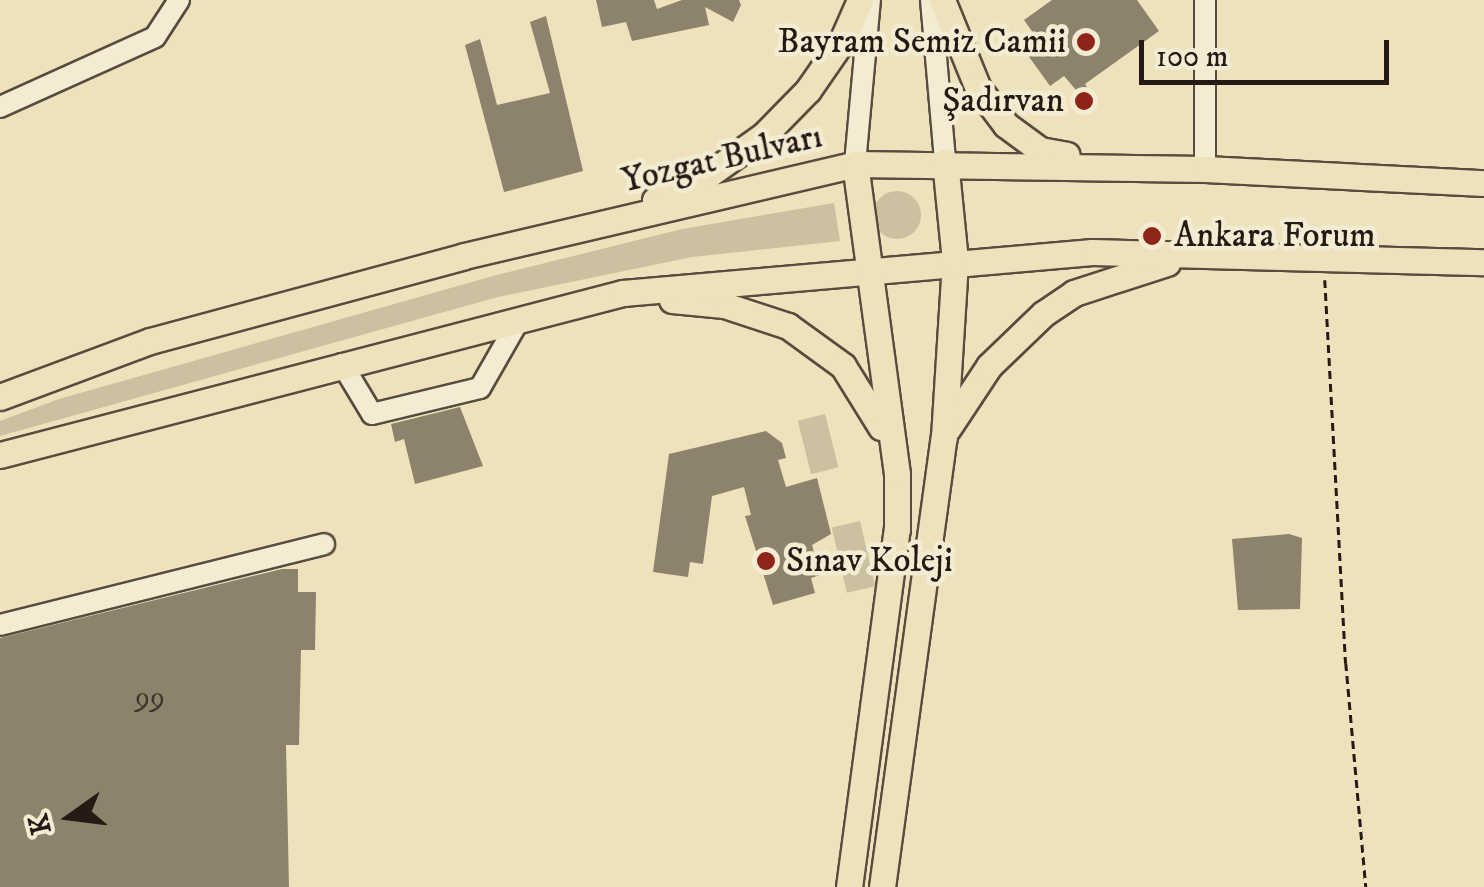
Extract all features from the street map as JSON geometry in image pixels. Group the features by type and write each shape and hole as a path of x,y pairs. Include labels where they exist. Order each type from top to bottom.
{"main road":[{"path":"609,222 708,175 764,135 808,90 842,41 860,0"},
{"path":"942,0 978,88 1006,126 1040,150 1121,167"},
{"path":"882,887 944,437 954,261 945,161"},
{"name":"Yozgat Bulvarı","path":"0,396 150,341 609,222 855,164 945,161 1484,183"},
{"path":"849,887 893,569 896,474 855,164"},
{"path":"0,455 622,293 868,268 1092,252 1484,262"},
{"path":"944,437 967,392 1043,314 1074,293 1126,274 1203,255"},
{"path":"622,293 724,305 813,342 866,395 896,474"}],"street":[{"path":"0,107 155,38 179,0"},
{"path":"855,164 870,0"},
{"path":"931,0 945,161"},
{"path":"1205,0 1206,169"},
{"path":"342,364 372,414 480,388 519,320"},
{"path":"0,625 324,544"}],"path":[{"path":"1323,258 1366,887"}],"shaded area":[{"path":"897,191 914,198 921,215 914,232 897,239 880,232 873,215 880,198"},
{"path":"834,203 840,241 692,257 498,297 0,436 0,421 59,399 493,276 682,229"},
{"path":"825,414 838,467 811,474 798,421"},
{"path":"860,521 875,586 847,593 832,528"}],"building":[{"path":"596,0 654,0 657,9 682,0 739,0 741,5 733,22 705,7 709,25 632,41 626,22 602,27"},
{"name":"Bayram Semiz Camii","path":"1052,0 1137,0 1159,31 1085,84 1094,99 1088,110 1076,106 1076,90 1064,76 1050,86 1022,47 1036,37 1024,20"},
{"path":"546,16 583,171 504,192 465,45 480,39 497,105 550,93 530,22"},
{"path":"460,407 483,466 415,484 404,439 395,442 391,424"},
{"path":"766,431 782,443 786,458 778,460 786,487 817,478 831,534 812,545 820,575 811,578 815,593 773,605 745,516 751,515 744,487 712,496 703,564 690,562 688,577 653,572 669,454"},
{"path":"1289,534 1302,538 1300,609 1238,610 1232,539"},
{"path":"282,569 298,569 298,592 316,592 315,650 301,650 299,745 286,745 289,887 0,887 0,638"}],"place":[{"name":"Bayram Semiz Camii","path":"1086,42"},
{"name":"Şadırvan","path":"1084,101"},
{"name":"Ankara Forum","path":"1152,236"},
{"name":"Sınav Koleji","path":"766,561"}]}
